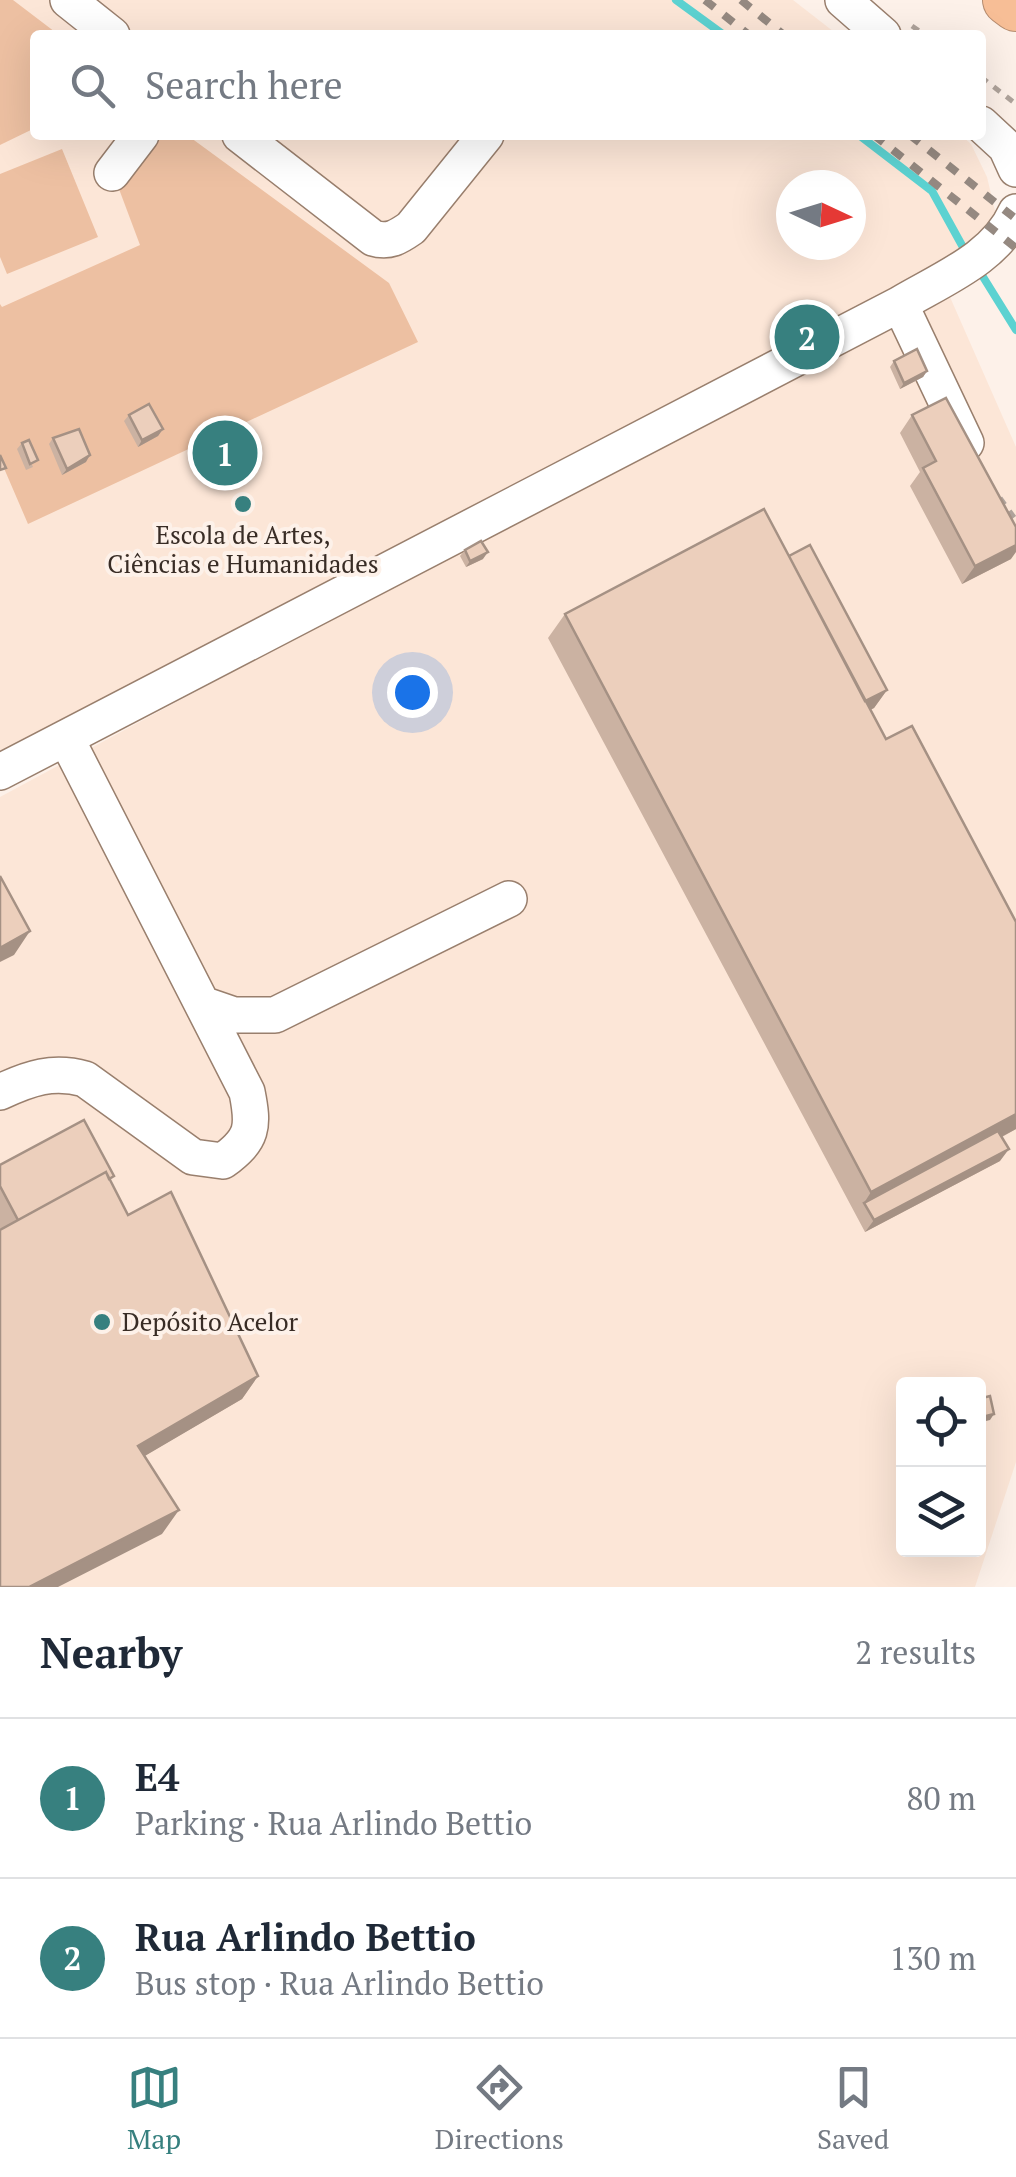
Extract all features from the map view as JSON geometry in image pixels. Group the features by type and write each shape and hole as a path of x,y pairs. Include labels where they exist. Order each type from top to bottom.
{"highway":[{"path":"1008,0 1016,6"}],"street":[{"path":"68,0 106,30"},
{"path":"842,0 877,30"},
{"path":"986,129 1006,147 1016,169"},
{"path":"112,173 137,140"},
{"path":"246,140 373,238 383,241 397,238 411,228 482,140"},
{"path":"0,772 900,304 974,260 1007,232 1016,212"},
{"path":"900,304 979,471"},
{"path":"0,1092 43,1074 66,1073 85,1079 192,1157 223,1161 244,1146 252,1119 248,1092 66,738"},
{"path":"202,1004 234,1015 275,1015 509,899"}],"path":[{"path":"986,82 1016,104"},
{"path":"979,471 1016,520"}],"shaded area":[{"name":"Escola de Artes, Ciências e Humanidades","path":"0,0 793,0 832,30 30,30 30,140 967,140 987,177 996,215 966,254 0,756"},
{"path":"0,0 13,0 52,30 30,30 30,130 0,145"},
{"path":"155,140 194,140 389,283 418,342 28,524 0,459 0,304 2,307 140,245 119,189"},
{"path":"62,149 98,237 7,274 0,257 0,174"},
{"path":"946,288 1016,447 1016,1462 986,1553 986,1377 896,1377 896,1557 985,1557 975,1587 0,1587 0,797"}],"building":[{"path":"917,349 927,371 904,383 894,361"},
{"path":"946,398 1016,527 1016,545 975,566 923,468 936,461 912,415"},
{"path":"149,404 163,429 142,440 129,415"},
{"path":"79,429 90,455 67,469 53,438"},
{"path":"29,440 38,460 30,464 22,443"},
{"path":"764,509 886,739 912,726 1016,922 1016,1114 871,1192 565,614"},
{"path":"481,541 488,552 470,561 465,550"},
{"path":"810,545 887,690 865,701 789,556"},
{"path":"0,876 30,931 0,948"},
{"path":"84,1120 114,1176 109,1179 106,1172 18,1220 0,1186 0,1165"},
{"path":"998,1131 1009,1149 874,1220 864,1203"},
{"name":"Depósito Acelor","path":"106,1172 128,1215 171,1192 258,1376 138,1446 179,1510 29,1587 0,1587 0,1230"},
{"path":"990,1396 994,1414 986,1416 986,1397"}],"waterway":[{"path":"676,0 717,30"},
{"path":"866,140 932,191 964,249"},
{"path":"980,272 1016,330"}],"railway":[{"path":"705,0 743,30"},
{"path":"741,0 778,30"},
{"path":"880,140 1016,248"},
{"path":"916,140 1016,219"}],"place":[{"name":"Rua Arlindo Bettio","path":"807,337"},
{"name":"E4","path":"225,453"},
{"name":"Escola de Artes, Ciências e Humanidades","path":"243,504"},
{"name":"Depósito Acelor","path":"102,1322"}]}
